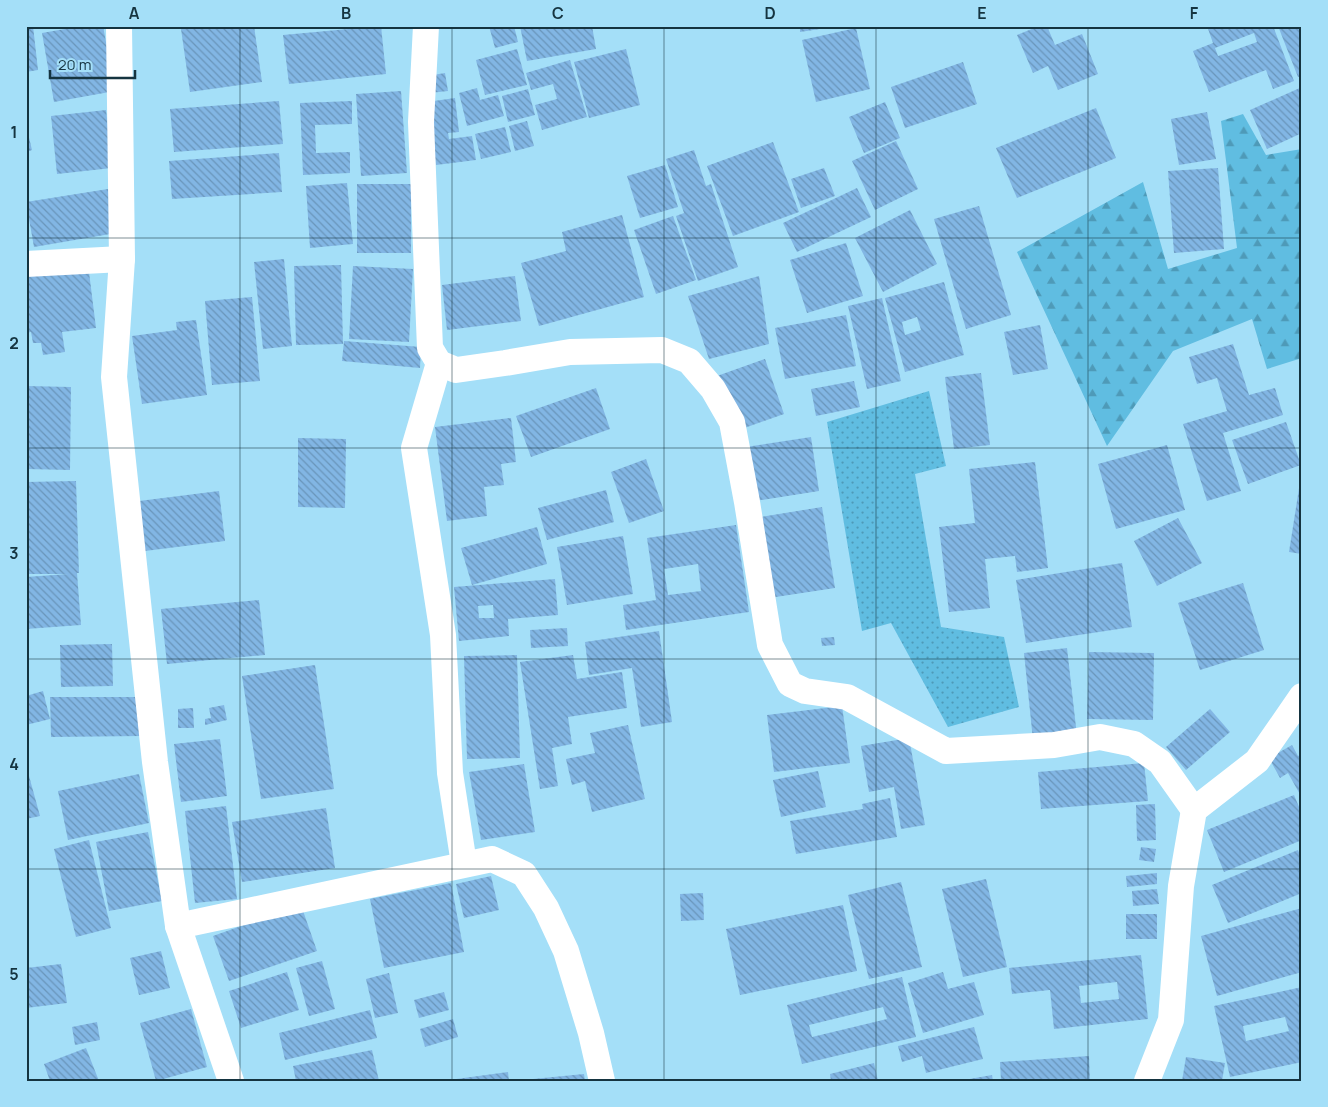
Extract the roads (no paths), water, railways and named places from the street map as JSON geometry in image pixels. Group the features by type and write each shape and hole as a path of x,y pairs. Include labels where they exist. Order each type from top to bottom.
{"street":[{"path":"119,26 122,259 114,377 155,762 178,926 230,1081"},
{"path":"426,26 421,122 430,348 439,363 456,370 570,352 662,350 689,361 713,389 732,422 770,645 790,684 805,691 847,697 946,751 1054,745 1100,737 1134,744 1160,762 1194,810"},
{"path":"26,264 122,259"},
{"path":"439,363 414,448 443,634 450,772 464,864"},
{"path":"1147,1081 1171,1020 1181,886 1194,810 1257,761 1294,718 1302,696"},
{"path":"178,926 492,859 524,874 546,908 566,951 591,1033 602,1081"}]}
